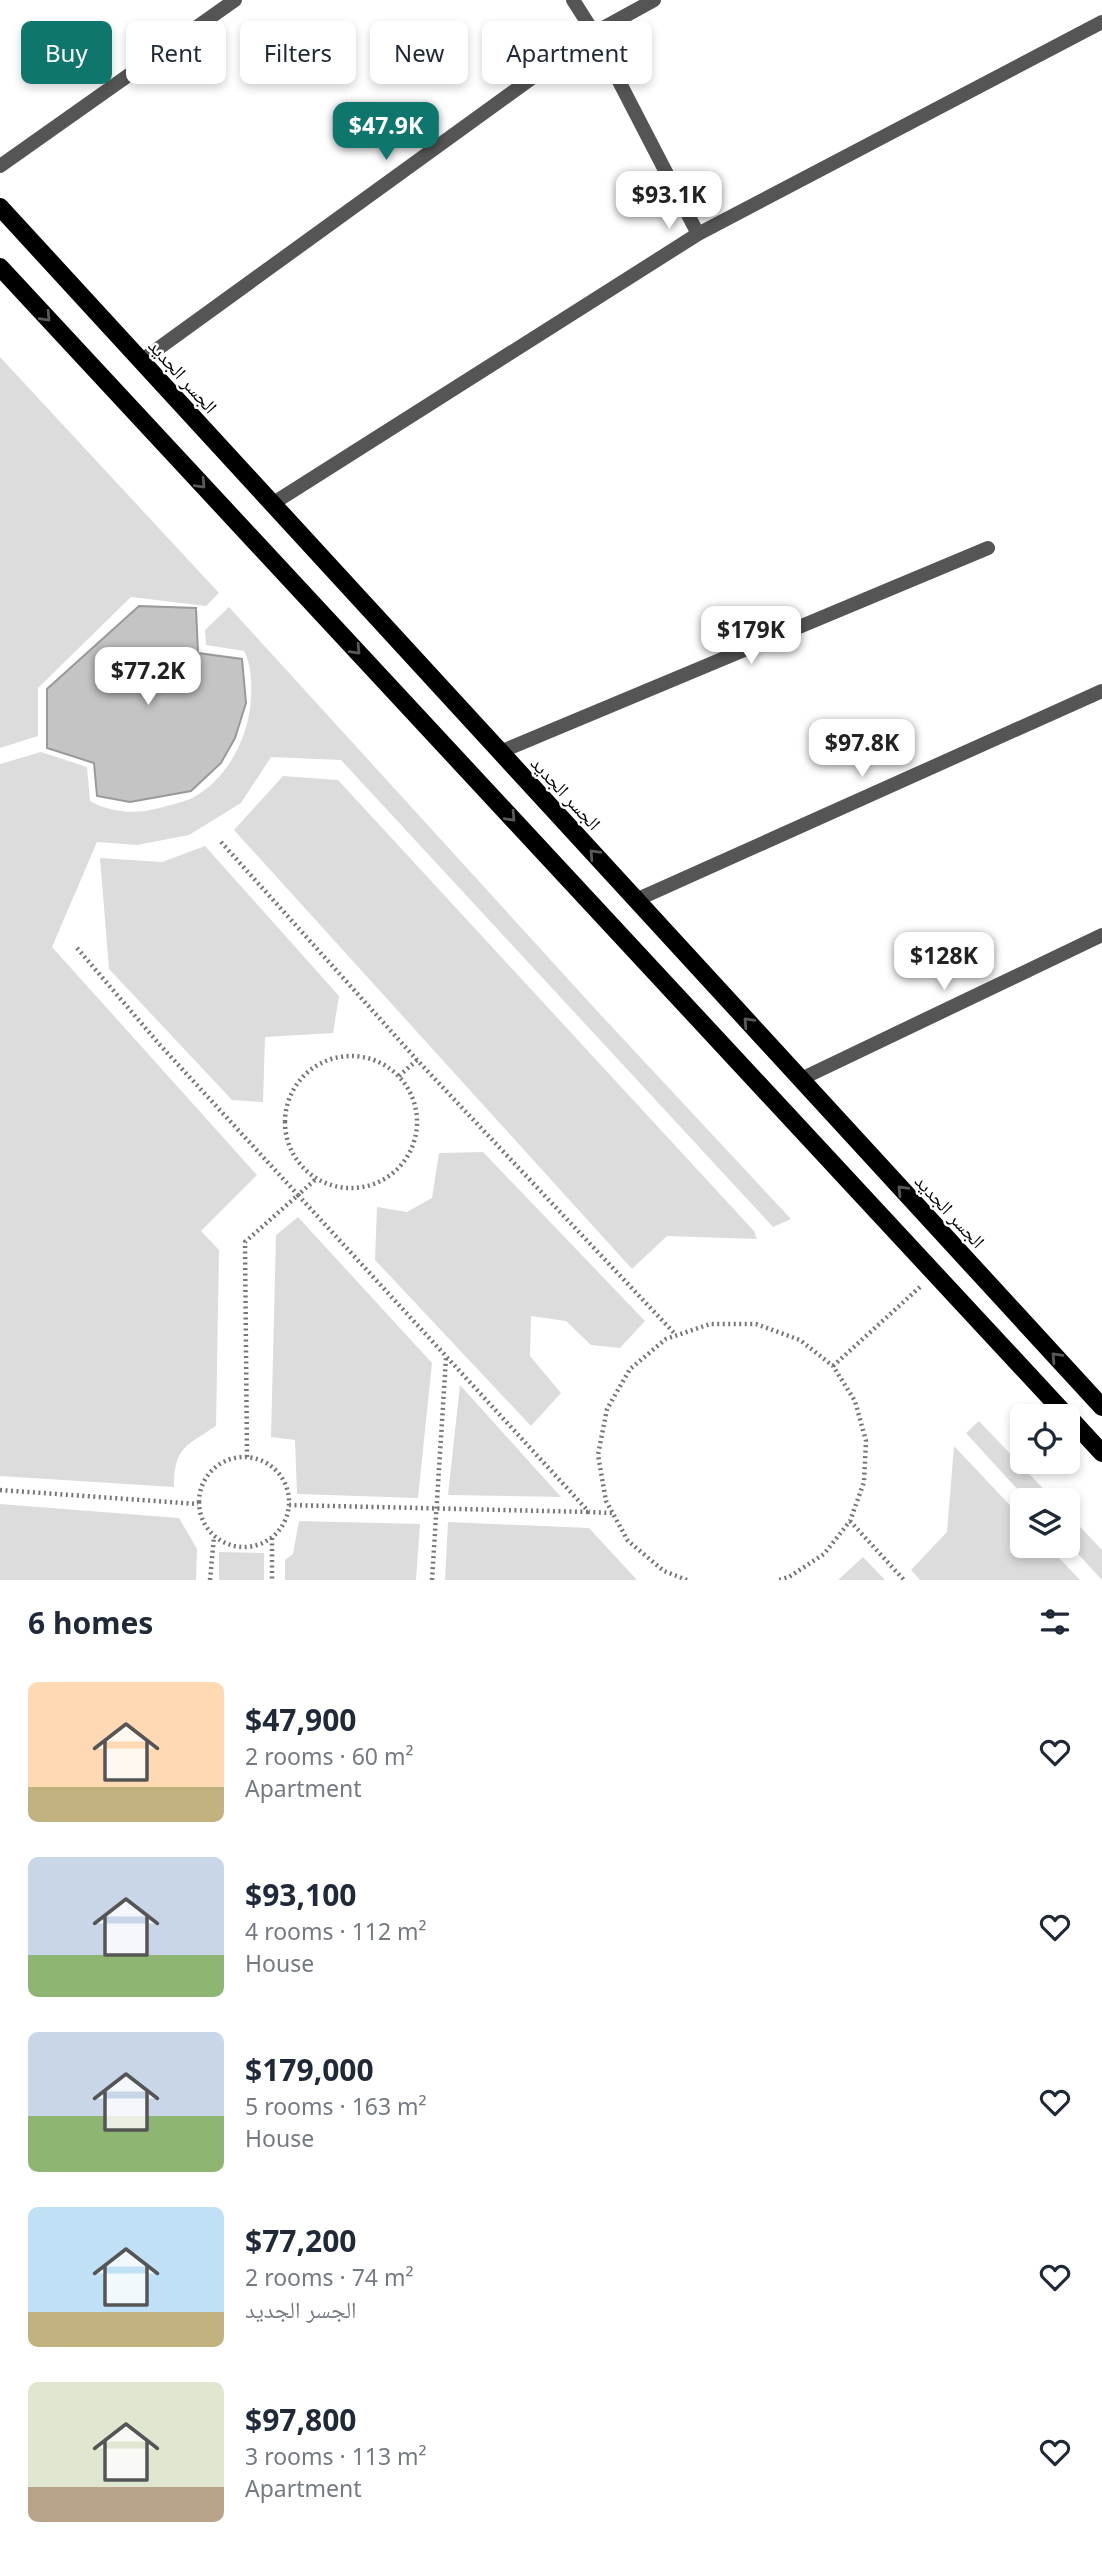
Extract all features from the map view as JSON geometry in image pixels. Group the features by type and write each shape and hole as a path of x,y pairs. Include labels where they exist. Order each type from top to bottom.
{"main road":[{"name":"الجسر الجديد","path":"0,207 1102,1407"},
{"path":"0,267 1056,1404"},
{"path":"1080,1430 1102,1453"}],"street":[{"path":"0,166 235,0"},
{"path":"573,0 586,21"},
{"path":"616,21 654,0"},
{"path":"272,504 698,233 1102,22"},
{"path":"141,361 524,84"},
{"path":"621,84 698,233"},
{"path":"500,752 988,548"},
{"path":"636,900 1099,692 1102,709"},
{"path":"801,1079 1102,935"}],"path":[{"path":"221,842 418,1060 677,1335"},
{"path":"77,948 160,1045 589,1512"},
{"path":"340,1056 362,1056 382,1063 400,1076 411,1095 417,1116 415,1138 406,1158 391,1174 371,1184 350,1188 328,1184 309,1173 295,1157 286,1137 285,1115 290,1095 302,1077 319,1063 340,1056"},
{"path":"400,1076 418,1060"},
{"path":"247,1457 245,1242 317,1178"},
{"path":"832,1366 934,1273"},
{"path":"687,1580 664,1571 628,1541 606,1501 598,1455 607,1409 630,1369 666,1339 710,1324 757,1324 800,1340 832,1366 855,1401 866,1441 864,1482 850,1521 824,1554 789,1577 779,1580"},
{"path":"432,1580 446,1357"},
{"path":"247,1457 261,1460 278,1472 288,1491 289,1504 281,1528 272,1538 261,1544 237,1547 224,1544 214,1537 200,1516 198,1504 200,1489 207,1475 225,1461 247,1457"},
{"path":"0,1490 198,1504"},
{"path":"289,1504 612,1513"},
{"path":"850,1521 904,1580"},
{"path":"210,1580 214,1537"},
{"path":"272,1538 272,1580"}],"shaded area":[{"path":"0,357 219,593 206,606 131,597 38,688 38,736 0,748"},
{"path":"229,607 791,1219 773,1227 341,760 271,757 241,803 189,835 137,845 97,842 52,947 257,1175 201,1231 219,1250 216,1426 197,1438 179,1455 174,1487 0,1476 0,764 41,752 87,767 90,801 125,812 154,810 179,803 206,789 226,768 241,741 251,698 251,680 244,651 206,645 205,630"},
{"path":"283,776 338,780 754,1231 757,1239 667,1236 632,1269 234,830"},
{"path":"205,846 339,996 333,1033 265,1037 263,1102 232,1100 109,969 100,858 162,862"},
{"path":"483,1152 645,1321 620,1348 591,1345 566,1321 531,1316 530,1356 561,1393 531,1426 375,1260 377,1207 407,1212 432,1198 439,1153"},
{"path":"298,1217 432,1363 418,1498 297,1494 295,1440 271,1437 276,1235"},
{"path":"460,1385 561,1497 448,1495"},
{"path":"979,1421 1010,1454 1010,1474 1029,1474 1043,1488 1016,1488 966,1433"},
{"path":"954,1446 1010,1505 1010,1558 1059,1558 1080,1580 920,1580 911,1570 947,1532"},
{"path":"0,1504 179,1518 197,1549 196,1580 0,1580"},
{"path":"299,1521 420,1524 416,1580 285,1580 285,1560 293,1554"},
{"path":"448,1522 589,1528 637,1580 445,1580"},
{"path":"1080,1527 1102,1550 1102,1580 1080,1556"},
{"path":"219,1552 264,1553 264,1580 219,1580"},
{"path":"863,1557 885,1580 838,1580"}],"building":[{"path":"139,606 196,608 198,653 242,659 246,703 235,738 221,763 191,791 130,802 97,796 94,763 47,748 47,689"}]}
